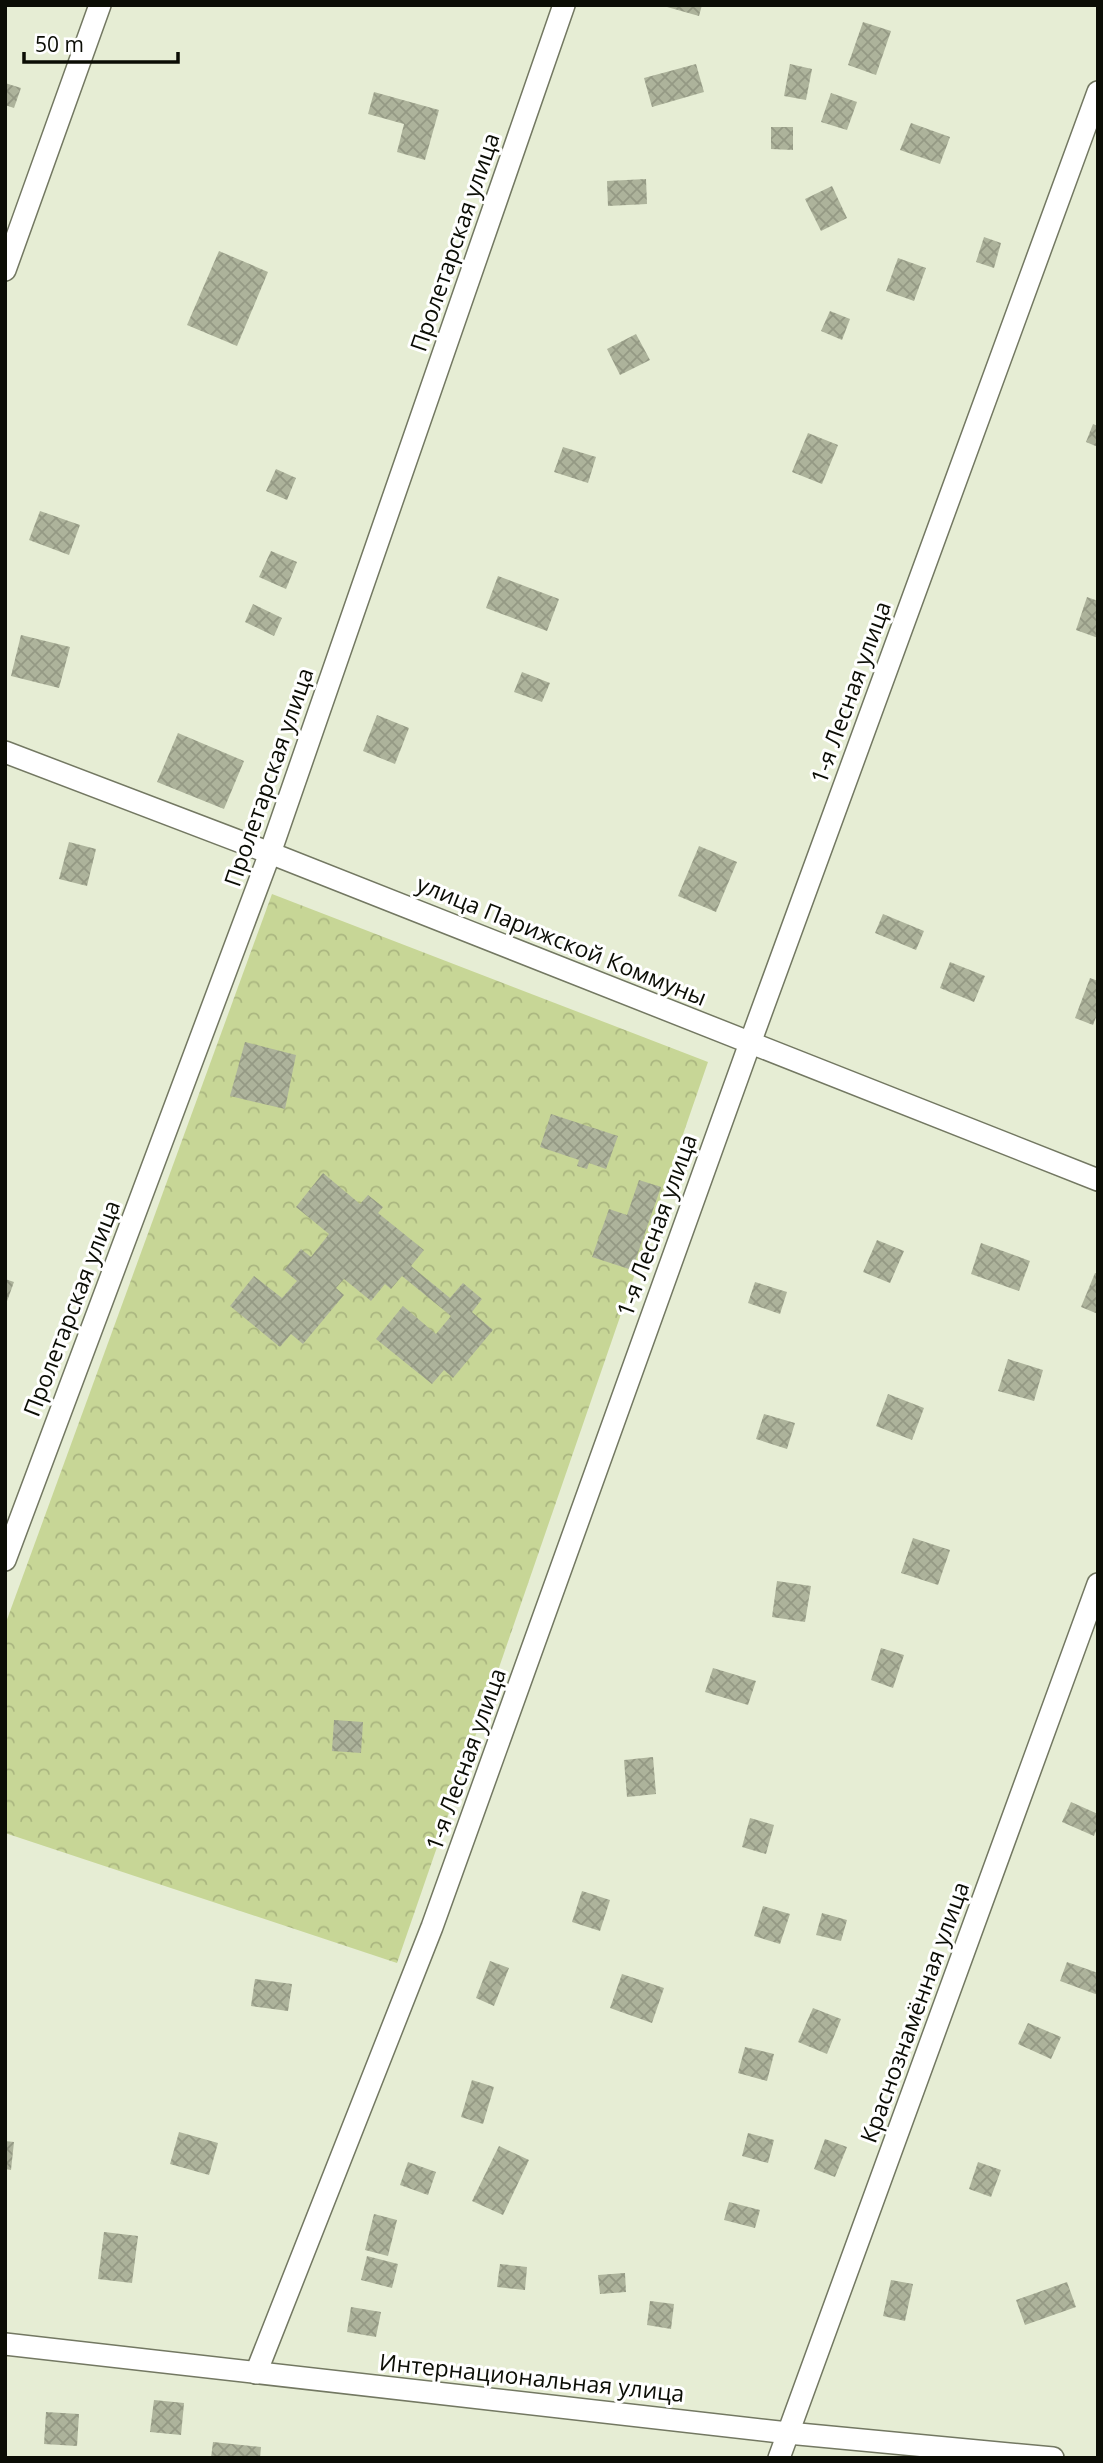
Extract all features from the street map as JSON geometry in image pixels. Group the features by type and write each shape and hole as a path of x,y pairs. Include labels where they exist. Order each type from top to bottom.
{"street":[{"path":"5,270 100,5"},
{"name":"Пролетарская улица","path":"5,1560 270,853 564,5"},
{"name":"1-я Лесная улица","path":"256,2373 432,1927 750,1043 1098,92"},
{"name":"улица Парижской Коммуны","path":"5,752 270,853 1098,1181"},
{"name":"Краснознамённая улица","path":"779,2458 1098,1584"},
{"name":"Интернациональная улица","path":"5,2344 788,2432 1053,2458"}],"green space":[{"path":"272,894 708,1062 397,1963 5,1833 5,1625"}],"building":[{"path":"660,5 702,5 699,16"},
{"path":"863,22 891,31 876,75 848,65"},
{"path":"696,64 704,92 652,107 644,78"},
{"path":"790,64 812,69 806,100 784,96"},
{"path":"5,83 21,88 14,108 5,105"},
{"path":"374,92 439,110 425,160 397,152 404,124 368,114"},
{"path":"831,93 857,102 847,130 821,122"},
{"path":"911,123 950,137 940,164 900,150"},
{"path":"771,127 793,127 793,150 771,149"},
{"path":"646,179 647,204 608,206 607,181"},
{"path":"832,186 847,218 821,231 805,199"},
{"path":"984,237 1001,243 994,268 976,262"},
{"path":"219,251 268,272 237,346 187,325"},
{"path":"898,258 926,268 914,301 886,291"},
{"path":"830,311 850,319 842,340 821,331"},
{"path":"636,334 650,360 620,375 607,349"},
{"path":"1093,424 1098,426 1098,447 1086,442"},
{"path":"808,433 838,445 822,484 792,472"},
{"path":"563,447 596,457 588,483 554,472"},
{"path":"276,469 296,478 287,500 266,491"},
{"path":"40,511 80,525 69,555 29,540"},
{"path":"271,551 297,562 286,589 259,577"},
{"path":"498,576 559,599 547,631 486,608"},
{"path":"1087,597 1098,601 1098,638 1076,630"},
{"path":"253,604 282,618 274,636 245,622"},
{"path":"21,635 70,647 59,688 11,676"},
{"path":"522,672 550,683 542,702 514,692"},
{"path":"377,715 409,728 395,764 363,751"},
{"path":"178,733 244,761 224,809 157,782"},
{"path":"69,842 96,849 87,886 59,879"},
{"path":"699,846 737,862 716,912 678,896"},
{"path":"883,914 924,931 916,950 875,933"},
{"path":"950,962 985,976 974,1002 940,988"},
{"path":"1090,978 1098,981 1098,1012 1093,1025 1075,1018"},
{"path":"245,1042 296,1055 285,1109 230,1096"},
{"path":"551,1114 618,1136 606,1169 589,1163 587,1169 577,1166 579,1160 540,1147"},
{"path":"323,1173 360,1204 368,1195 383,1207 378,1213 424,1250 411,1266 450,1298 463,1283 482,1299 472,1312 493,1330 453,1378 444,1370 432,1384 376,1339 403,1306 436,1334 451,1316 402,1276 391,1289 385,1284 371,1301 344,1279 336,1288 344,1295 303,1344 291,1334 280,1347 230,1306 254,1276 282,1298 297,1281 284,1270 301,1249 311,1257 329,1234 296,1207"},
{"path":"639,1180 661,1187 632,1270 592,1257 609,1209 627,1215"},
{"path":"877,1240 904,1251 890,1283 863,1272"},
{"path":"981,1243 1030,1261 1019,1291 971,1274"},
{"path":"1095,1273 1098,1274 1098,1314 1081,1307"},
{"path":"5,1279 14,1282 6,1304 5,1304"},
{"path":"755,1282 787,1292 780,1314 748,1303"},
{"path":"1008,1359 1043,1370 1034,1401 998,1391"},
{"path":"888,1394 924,1408 912,1440 876,1426"},
{"path":"764,1414 795,1423 787,1449 756,1439"},
{"path":"913,1538 950,1550 938,1585 901,1573"},
{"path":"777,1581 811,1586 805,1622 772,1617"},
{"path":"881,1648 904,1655 893,1688 871,1680"},
{"path":"713,1668 756,1681 748,1705 705,1692"},
{"path":"334,1720 363,1722 361,1753 332,1751"},
{"path":"653,1757 656,1794 627,1797 624,1760"},
{"path":"1071,1802 1098,1814 1098,1826 1094,1836 1062,1822"},
{"path":"750,1818 774,1825 766,1854 742,1847"},
{"path":"582,1891 610,1900 600,1931 572,1922"},
{"path":"763,1906 790,1914 780,1944 754,1936"},
{"path":"822,1913 847,1920 841,1941 816,1935"},
{"path":"490,1961 509,1968 494,2006 476,1998"},
{"path":"1067,1962 1098,1973 1098,1995 1060,1981"},
{"path":"622,1974 664,1988 652,2023 610,2008"},
{"path":"255,1979 292,1984 288,2011 251,2006"},
{"path":"813,2008 841,2019 827,2054 798,2042"},
{"path":"1028,2023 1061,2037 1051,2059 1018,2044"},
{"path":"745,2047 774,2054 767,2081 738,2073"},
{"path":"472,2080 494,2087 483,2124 461,2117"},
{"path":"179,2132 218,2143 209,2175 170,2164"},
{"path":"748,2133 774,2140 768,2163 742,2156"},
{"path":"825,2139 847,2147 835,2177 814,2169"},
{"path":"5,2141 14,2142 11,2170 5,2169"},
{"path":"499,2146 529,2160 503,2215 472,2201"},
{"path":"408,2162 436,2172 428,2195 400,2185"},
{"path":"978,2162 1001,2170 991,2197 969,2189"},
{"path":"729,2202 760,2210 755,2228 724,2220"},
{"path":"374,2214 397,2220 388,2256 365,2250"},
{"path":"104,2232 138,2236 132,2283 98,2279"},
{"path":"367,2256 398,2264 392,2288 361,2280"},
{"path":"500,2264 527,2267 525,2290 497,2287"},
{"path":"625,2273 626,2292 600,2294 598,2275"},
{"path":"891,2280 913,2284 905,2321 883,2316"},
{"path":"1067,2282 1076,2307 1025,2325 1016,2300"},
{"path":"650,2301 674,2304 671,2329 647,2325"},
{"path":"351,2307 381,2312 376,2337 347,2332"},
{"path":"154,2400 184,2403 181,2435 150,2432"},
{"path":"46,2412 79,2414 77,2446 44,2444"},
{"path":"213,2442 261,2447 260,2458 211,2458"}]}
